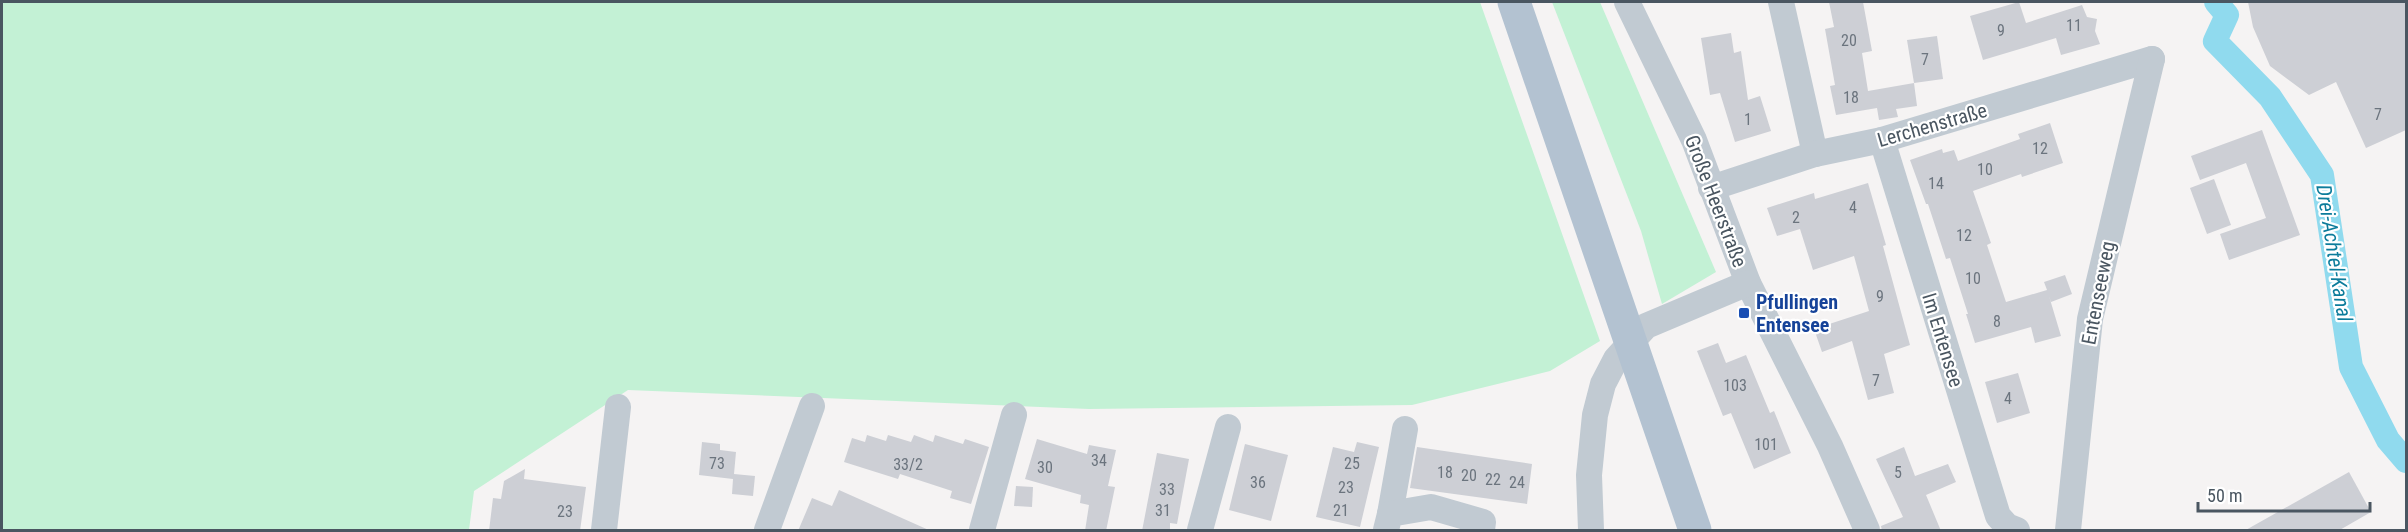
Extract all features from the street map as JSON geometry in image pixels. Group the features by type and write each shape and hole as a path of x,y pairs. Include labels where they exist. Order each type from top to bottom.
{"main road":[{"path":"1514,2 1695,531"}],"street":[{"name":"Große Heerstraße","path":"1627,2 1694,140 1748,283 1830,446 1867,531"},
{"path":"1781,2 1815,154"},
{"name":"Lerchenstraße","path":"1711,188 1815,154 1882,140 2152,59"},
{"name":"Entenseeweg","path":"2068,531 2090,319 2152,59"},
{"name":"Im Entensee","path":"1882,140 1998,516 2007,526 2017,531"},
{"path":"1591,531 1589,475 1595,415 1603,384 1616,359 1646,326 1748,283"},
{"path":"767,531 812,406"},
{"path":"604,531 618,407"},
{"path":"982,531 1014,415"},
{"path":"1200,531 1228,427"},
{"path":"1405,429 1388,522 1431,507 1483,522 1482,531"}],"green space":[{"path":"2,2 1480,2 1600,341 1550,371 1412,405 1089,409 628,390 474,491 469,530 2,530"},
{"path":"1552,2 1600,2 1716,272 1662,304 1641,231"}],"building":[{"path":"1829,2 1863,2 1872,51 1862,53 1868,91 1914,83 1917,106 1896,109 1898,117 1879,120 1877,108 1836,115 1830,86 1835,85 1825,29 1834,27"},
{"path":"2019,2 2026,23 2082,5 2087,17 2097,19 2095,31 2100,44 2061,55 2056,38 1983,60 1970,16"},
{"path":"2248,2 2406,2 2406,130 2366,148 2336,82 2309,95 2270,66 2253,27"},
{"path":"1731,33 1734,53 1741,51 1748,100 1760,96 1771,131 1735,142 1720,93 1710,95 1701,38"},
{"path":"1937,36 1943,79 1914,83 1907,40"},
{"path":"2050,123 2063,163 2022,177 2021,174 1973,191 1991,243 1987,245 2006,302 2047,290 2044,282 2065,275 2072,294 2051,302 2049,296 2061,336 2035,343 2031,327 1975,343 1950,258 1946,259 1928,204 1926,204 1910,160 1942,149 1943,153 1954,150 1958,161 2020,139 2018,134"},
{"path":"2262,130 2300,235 2229,260 2220,234 2266,218 2246,163 2200,180 2191,156"},
{"path":"2214,179 2231,225 2207,234 2190,188"},
{"path":"1868,183 1886,245 1883,246 1910,345 1884,354 1894,393 1868,400 1852,341 1822,352 1814,329 1869,311 1854,256 1813,270 1800,229 1777,236 1767,208 1814,193 1815,199"},
{"path":"1718,343 1726,363 1746,355 1770,413 1774,411 1791,453 1754,469 1731,413 1723,416 1697,351"},
{"path":"2018,373 2030,413 1997,423 1985,382"},
{"path":"867,435 886,441 888,435 911,442 914,435 933,442 935,435 963,444 965,439 989,447 971,504 950,498 952,491 900,474 898,479 844,462 852,438 865,442"},
{"path":"1037,439 1087,454 1089,445 1116,450 1108,486 1115,487 1106,531 1085,531 1089,505 1080,503 1081,495 1025,479"},
{"path":"702,442 720,444 720,450 736,452 734,474 755,476 753,496 732,494 733,479 699,475"},
{"path":"1357,442 1379,447 1360,527 1316,517 1333,447 1354,452"},
{"path":"1245,444 1288,455 1271,521 1229,510"},
{"path":"1417,447 1532,464 1527,504 1410,488"},
{"path":"1904,447 1915,476 1948,464 1956,482 1926,495 1941,531 1882,531 1881,526 1903,517 1876,459"},
{"path":"1157,453 1189,459 1177,524 1170,523 1170,531 1142,531"},
{"path":"525,469 524,479 586,487 580,531 489,531 493,498 501,499 504,481"},
{"path":"2349,472 2371,512 2338,531 2244,531"},
{"path":"1016,486 1033,487 1032,507 1014,506"},
{"path":"839,490 931,531 798,531 812,498 832,506"}],"waterway":[{"name":"Drei-Achtel-Kanal","path":"2216,2 2227,15 2215,41 2270,97 2322,175 2351,367 2388,440 2406,461"}],"place":[{"name":"Pfullingen Entensee","path":"1744,313"}]}
